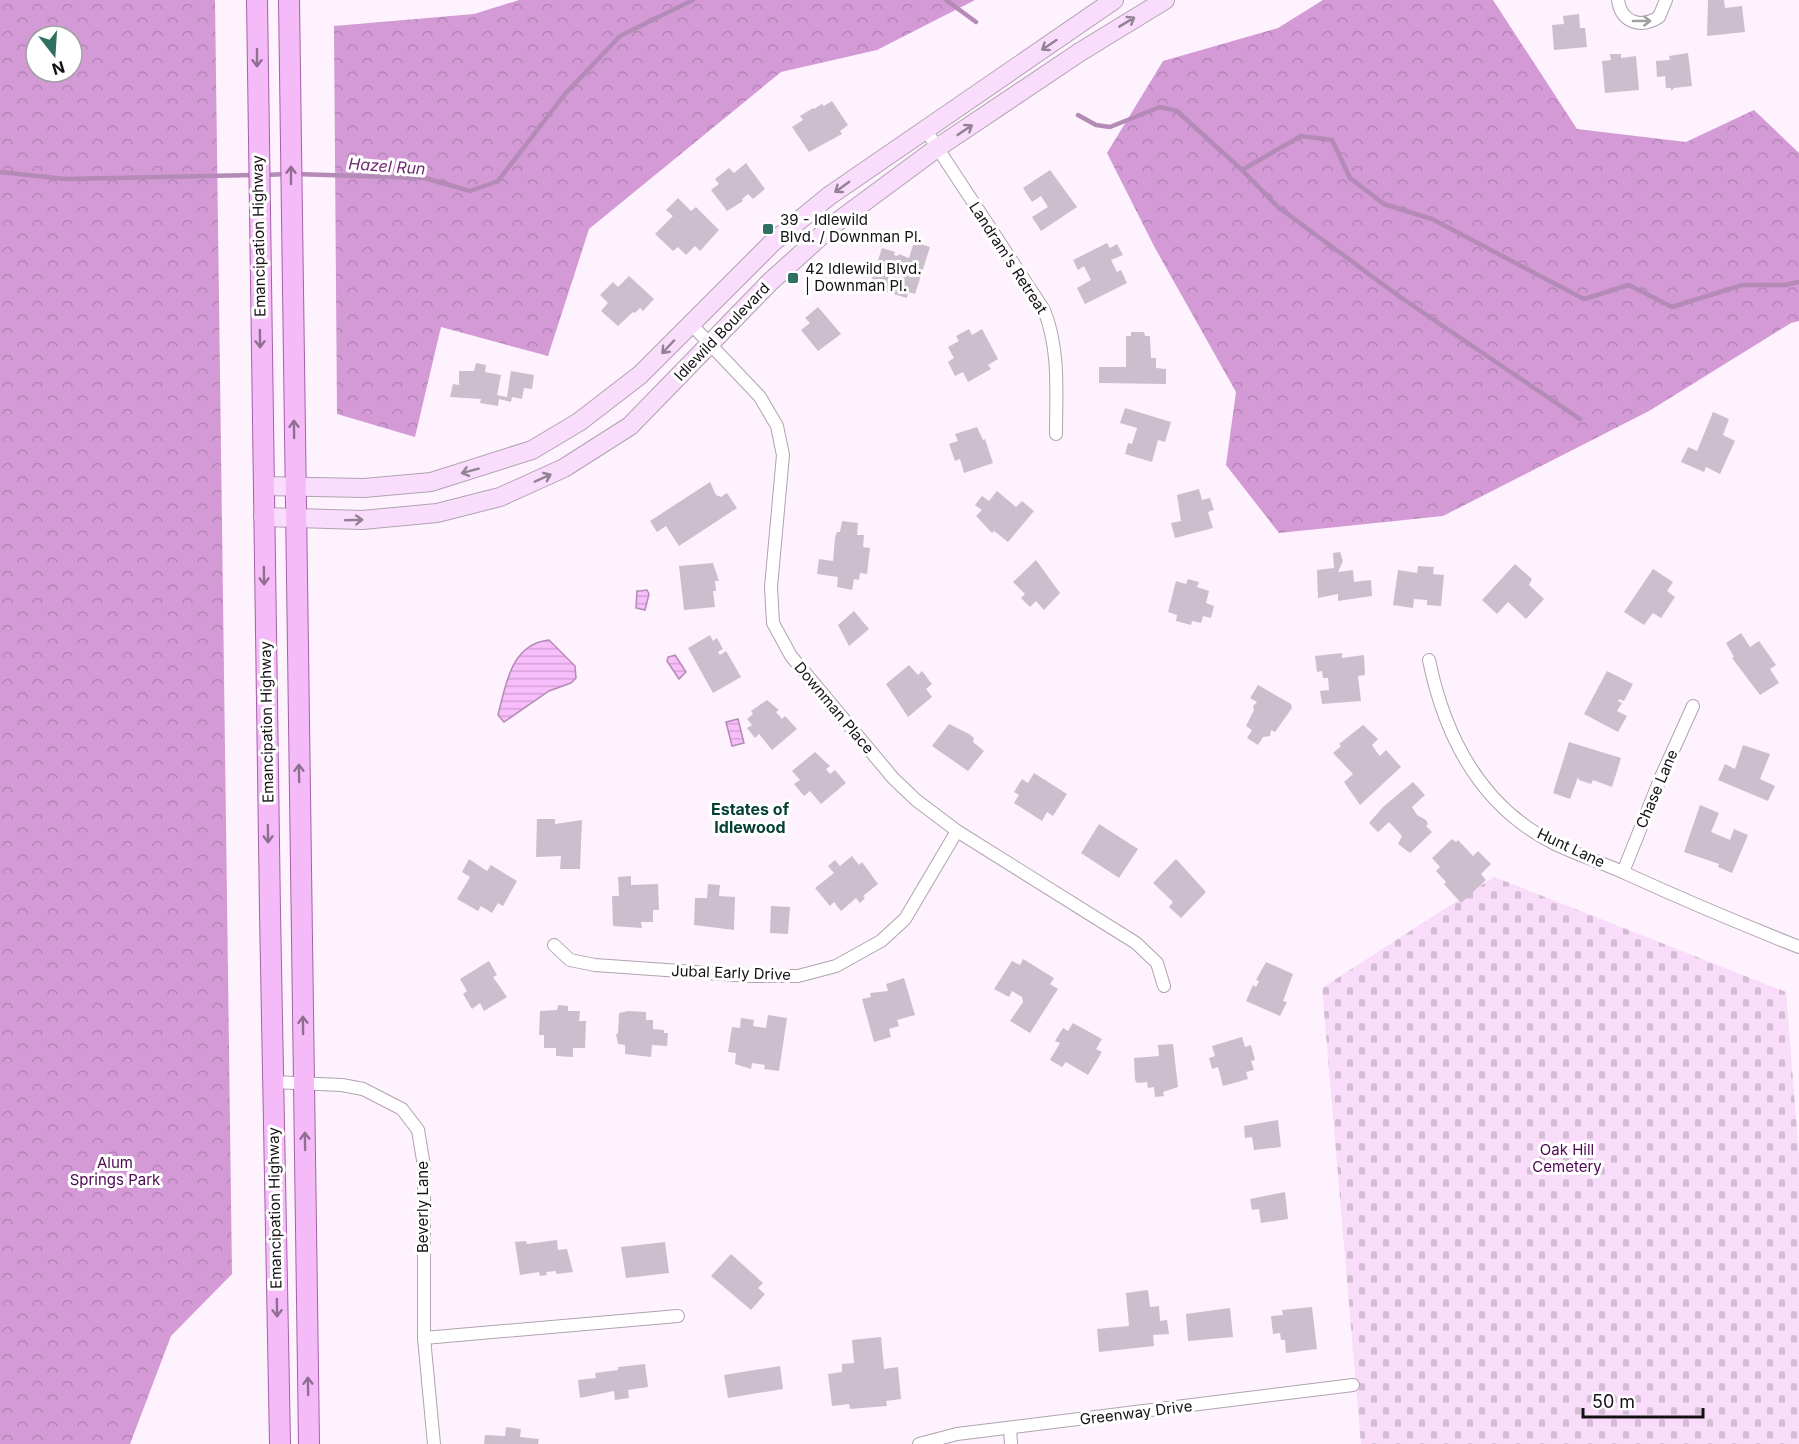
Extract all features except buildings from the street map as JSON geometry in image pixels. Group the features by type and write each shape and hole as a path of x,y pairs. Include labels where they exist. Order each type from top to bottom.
{"main road":[{"name":"Emancipation Highway","path":"257,0 263,518 280,1444"},
{"name":"Emancipation Highway","path":"289,0 309,1444"}],"street":[{"name":"Idlewild Boulevard","path":"263,486 364,488 430,482 532,450 579,422 640,375 773,242 829,196 1114,0"},
{"name":"Idlewild Boulevard","path":"263,518 362,520 437,513 500,496 564,468 630,426 770,282 833,225 937,148 1080,52 1165,0"},
{"path":"1618,0 1619,8 1629,20 1644,24 1659,17 1666,0"},
{"name":"Landram's Retreat","path":"926,129 1044,310 1052,332 1056,360 1056,434"},
{"name":"Downman Place","path":"690,323 712,343 760,397 777,426 783,455 771,588 772,623 791,656 893,778 916,800 957,831 1136,943 1157,963 1164,986"},
{"name":"Hunt Lane","path":"1429,660 1436,692 1454,741 1469,770 1488,793 1534,832 1556,844 1799,947"},
{"name":"Chase Lane","path":"1623,872 1661,777 1693,706"},
{"name":"Jubal Early Drive","path":"554,945 570,960 595,965 751,976 798,976 836,966 881,941 905,919 957,831"},
{"name":"Beverly Lane","path":"272,1082 342,1085 374,1093 402,1109 418,1130 424,1166 424,1338 434,1444"},
{"path":"424,1338 678,1316"},
{"name":"Greenway Drive","path":"919,1444 957,1434 1353,1385"},
{"path":"1010,1429 1011,1444"}],"green space":[{"name":"Alum Springs Park","path":"0,0 215,0 232,1274 171,1336 130,1444 0,1444"},
{"path":"519,0 975,0 877,50 781,72 589,229 548,356 441,327 415,437 337,414 334,26 474,14"},
{"path":"1323,0 1493,0 1577,129 1686,142 1754,110 1799,153 1799,321 1791,323 1649,411 1443,516 1279,533 1226,465 1236,392 1155,248 1107,153 1163,61 1278,28"},
{"name":"Oak Hill Cemetery","path":"1494,877 1786,992 1799,1156 1799,1444 1361,1444 1322,988"}],"shaded area":[{"path":"647,590 649,594 645,610 636,608 637,591"},
{"path":"549,640 575,666 576,678 571,683 549,691 504,722 498,715 512,667 526,649 536,643"},
{"path":"675,655 686,672 679,679 667,661 668,657"},
{"path":"738,719 744,743 732,746 726,722"}],"waterway":[{"name":"Hazel Run","path":"295,174 425,178 470,191 498,181 565,94 620,36 693,0"},
{"path":"946,0 976,22"},
{"path":"1078,115 1096,125 1110,127 1160,107 1177,111 1242,170 1301,136 1332,140 1350,178 1384,204 1432,219 1584,299 1629,285 1672,307 1742,285 1785,285 1799,282"},
{"path":"1242,170 1278,207 1400,297 1580,419"},
{"name":"Hazel Run","path":"0,172 65,179 254,175"},
{"name":"Hazel Run","path":"265,175 287,174"}],"place":[{"name":"39 - Idlewild Blvd. / Downman Pl.","path":"768,229"},
{"name":"42 Idlewild Blvd. | Downman Pl.","path":"793,278"}],"district":[{"name":"Estates of Idlewood","path":"750,818"}]}
